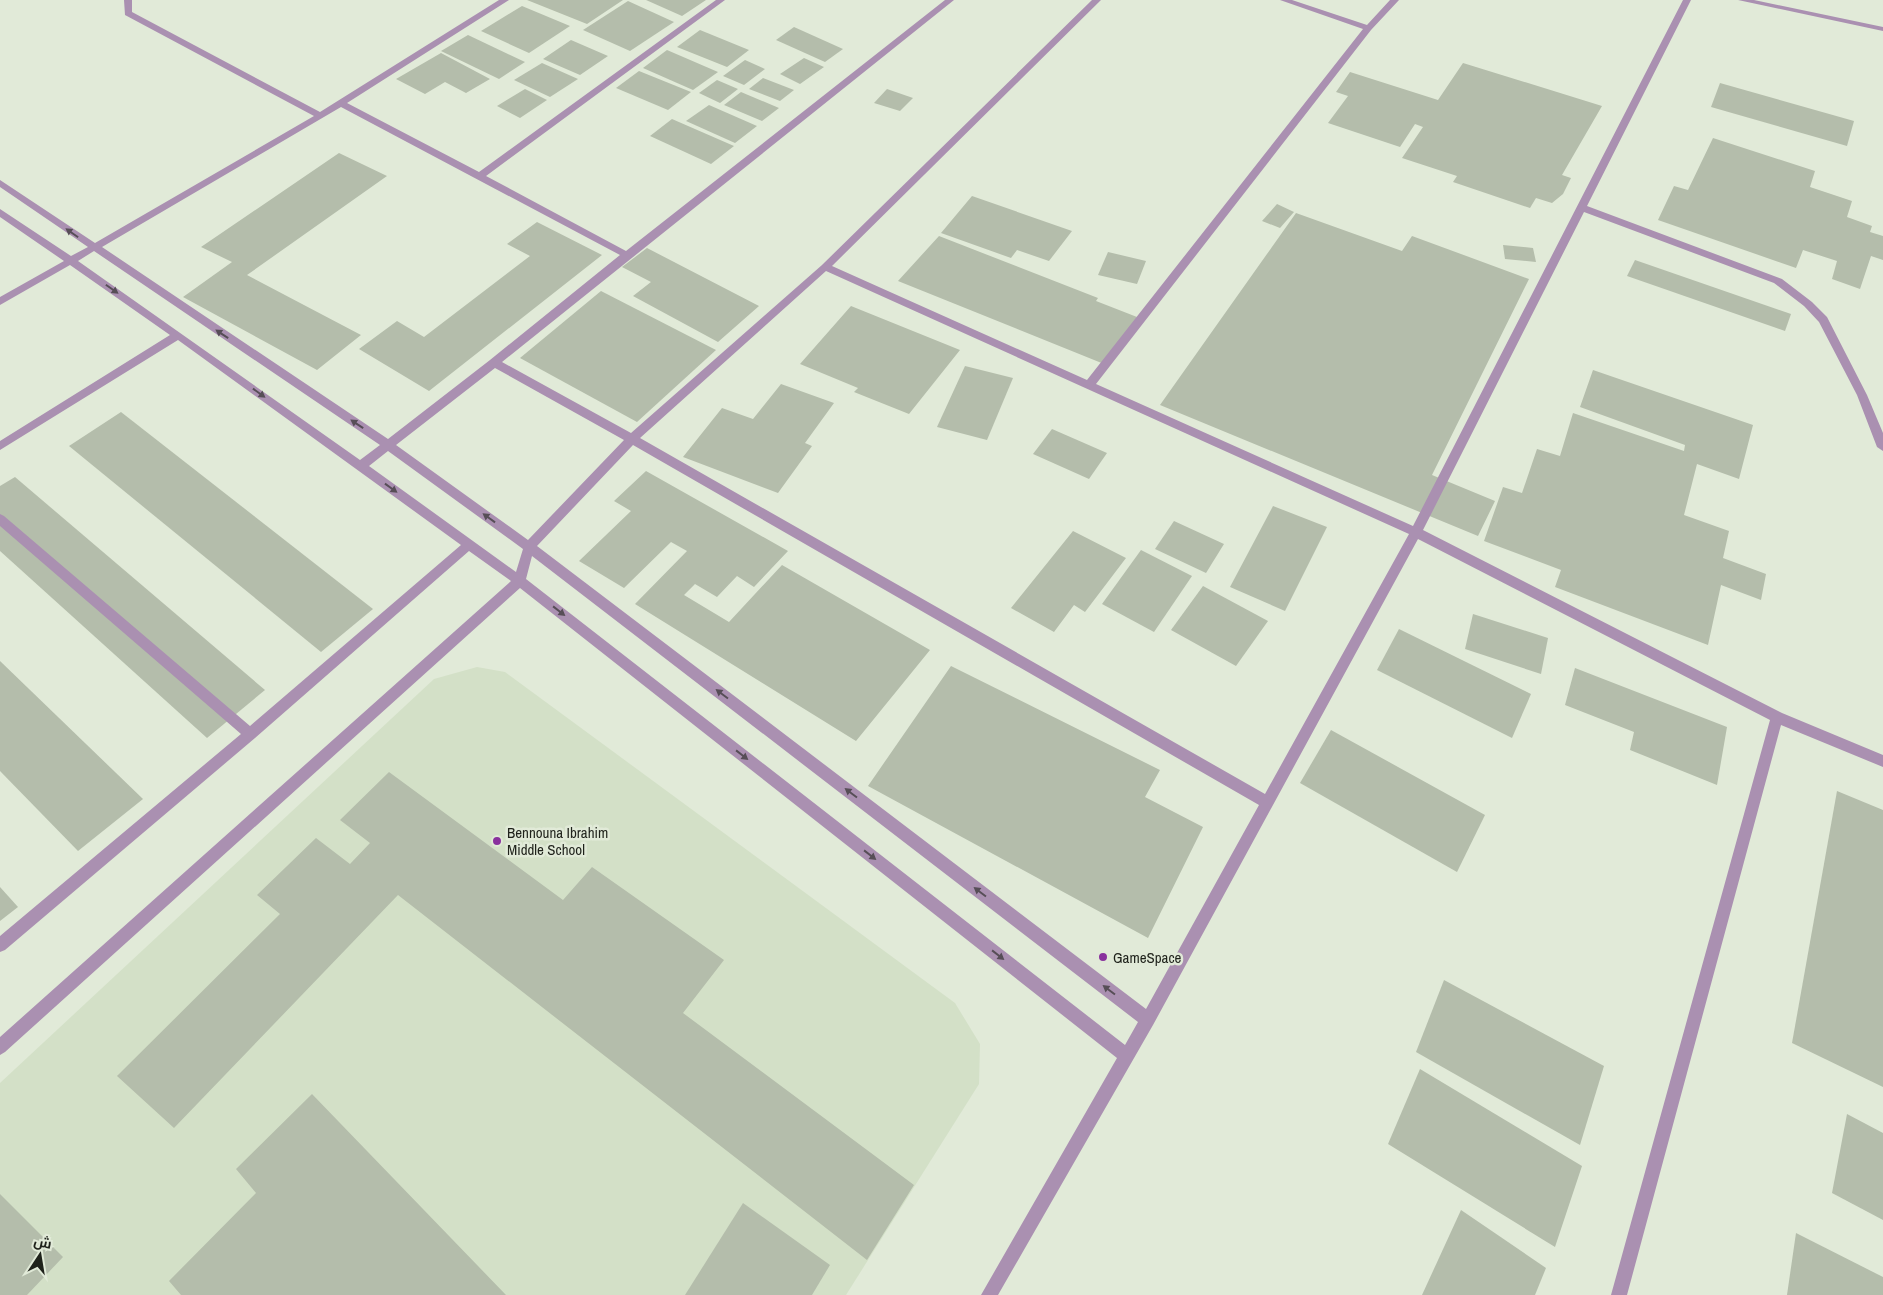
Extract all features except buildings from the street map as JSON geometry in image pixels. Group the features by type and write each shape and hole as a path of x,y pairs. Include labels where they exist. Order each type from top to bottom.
{"street":[{"path":"128,0 128,13 320,116"},
{"path":"0,302 320,116 505,0"},
{"path":"480,176 721,0"},
{"path":"361,466 494,364 627,255 950,0"},
{"path":"0,1047 520,581 529,547 632,439 825,267 1093,0"},
{"path":"1284,0 1368,28"},
{"path":"1090,384 1368,28 1395,0"},
{"path":"989,1295 1148,1020 1416,532 1687,0"},
{"path":"1742,0 1883,29"},
{"path":"341,103 627,255"},
{"path":"0,182 94,248 389,446 529,547 1148,1020"},
{"path":"1580,207 1778,282 1808,304 1823,320 1862,395 1883,447"},
{"path":"0,212 178,335 520,581 1127,1056"},
{"path":"825,267 1090,384 1416,532 1777,717 1883,761"},
{"path":"0,446 178,335"},
{"path":"494,364 632,439 1267,802"},
{"path":"0,518 250,734"},
{"path":"0,945 250,734 468,545"},
{"path":"1618,1295 1777,717"}],"shaded area":[{"name":"Bennouna Ibrahim Middle School","path":"477,667 505,672 955,1003 980,1044 979,1084 846,1295 0,1295 0,1083 434,679"}],"place":[{"name":"Bennouna Ibrahim Middle School","path":"497,841"},
{"name":"GameSpace","path":"1103,957"}]}
